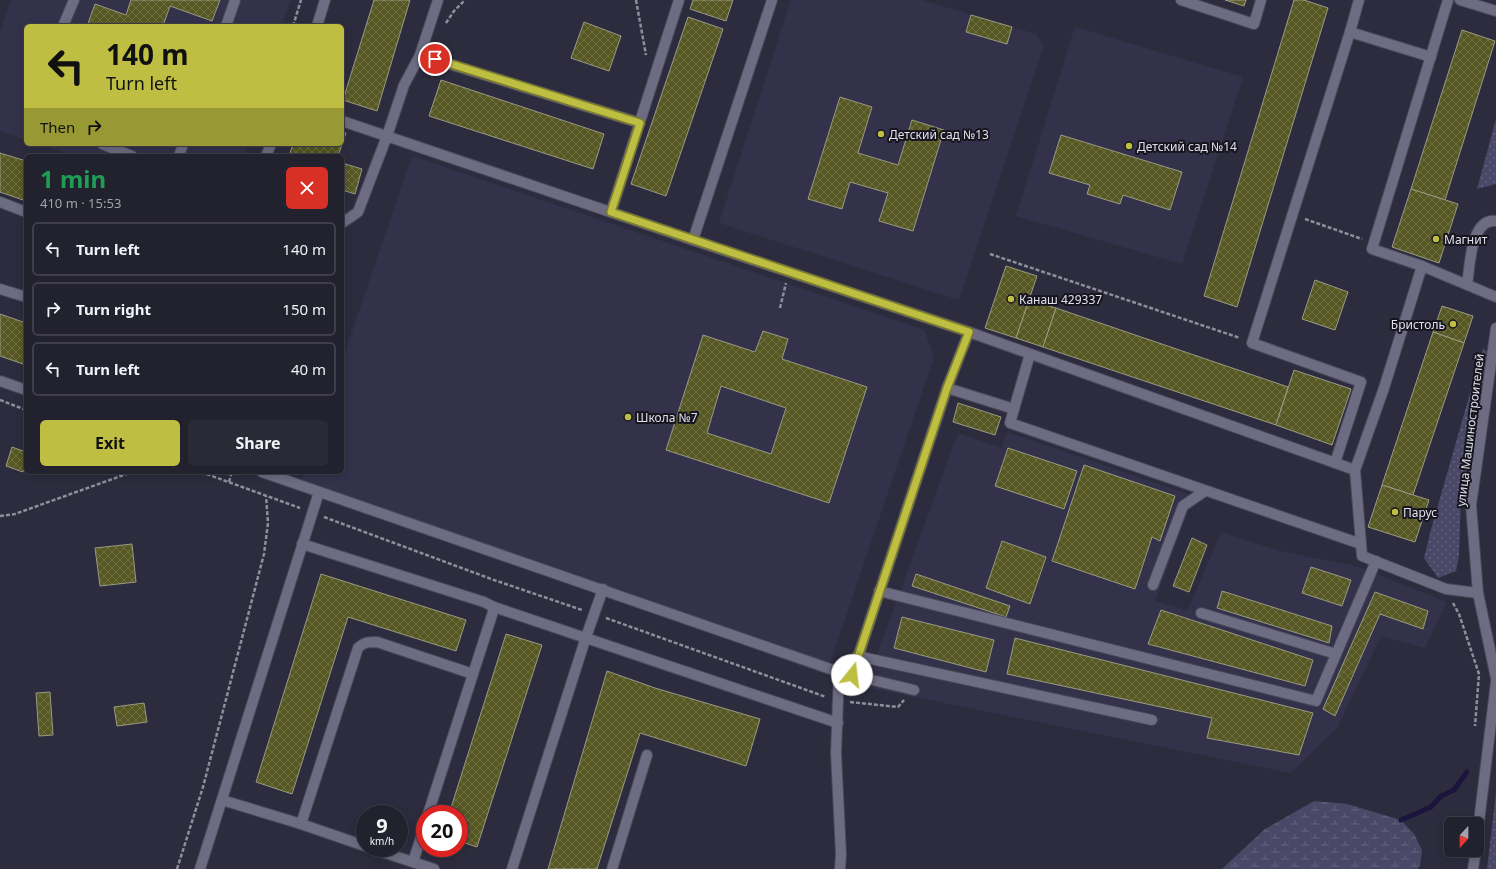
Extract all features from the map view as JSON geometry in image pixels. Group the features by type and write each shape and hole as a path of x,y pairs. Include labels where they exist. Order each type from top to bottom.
{"street":[{"path":"65,24 74,0"},
{"path":"227,24 235,0"},
{"path":"317,24 325,0"},
{"path":"344,222 358,212 387,136 404,85 420,54 438,0"},
{"path":"611,212 679,0"},
{"path":"693,240 772,0"},
{"path":"1181,0 1254,24 1261,0"},
{"path":"1335,463 1361,382 1252,343 1359,0"},
{"path":"1448,0 1372,249 1422,266 1496,297"},
{"path":"1460,0 1496,11"},
{"path":"1350,32 1431,57"},
{"path":"420,54 640,123"},
{"path":"344,122 969,332 1355,470"},
{"path":"107,146 127,154"},
{"path":"0,202 24,211"},
{"path":"1467,285 1477,230 1486,222 1496,221"},
{"path":"1422,266 1384,388 1355,470 1362,556 1446,589 1478,593"},
{"path":"0,289 24,296"},
{"name":"улица Машиностроителей","path":"1496,328 1472,505 1478,593 1496,678"},
{"path":"852,675 857,656 947,388 969,332"},
{"path":"1030,354 1010,423 1361,544"},
{"path":"0,381 24,389"},
{"path":"947,388 1014,409"},
{"path":"268,474 839,672 914,690"},
{"path":"1153,584 1183,506 1205,491"},
{"path":"200,869 319,492"},
{"path":"302,544 484,602 494,607 838,723"},
{"path":"879,591 1316,701 1376,561"},
{"path":"512,869 586,637 603,589"},
{"path":"431,805 494,607"},
{"path":"1201,613 1336,654"},
{"path":"301,824 355,654 362,644 377,642 473,674"},
{"path":"857,656 1152,720"},
{"path":"839,672 836,753 841,854 840,869"},
{"path":"1480,817 1496,682"},
{"path":"612,869 646,755"},
{"path":"222,800 301,824 356,843"},
{"path":"413,862 416,853"},
{"path":"398,857 434,869"},
{"path":"1473,869 1475,857"}],"path":[{"path":"294,24 301,0"},
{"path":"636,0 646,57"},
{"path":"1293,215 1374,243"},
{"path":"990,254 1252,343"},
{"path":"780,308 787,279"},
{"path":"0,400 24,409"},
{"path":"0,516 15,514 126,474"},
{"path":"207,474 494,580 594,614 837,701 898,707 914,690"},
{"path":"229,482 231,474"},
{"path":"177,869 203,787 264,554 268,523 266,495"},
{"path":"1446,589 1459,614 1479,674 1475,729"}],"shaded area":[{"path":"11,0 290,0 283,24 24,24 24,139 0,131 0,32"},
{"name":"Детский сад №13","path":"791,0 922,0 1036,34 1044,45 959,300 719,223"},
{"name":"Детский сад №14","path":"1075,27 1243,77 1182,264 1016,216"},
{"path":"44,146 247,146 245,154 67,154"},
{"name":"Школа №7","path":"412,156 924,330 934,357 830,663 301,481 303,474 344,474 344,355"},
{"path":"1007,432 1193,496 1155,601 1188,610 1221,532 1280,551 1356,566 1447,602 1425,648 1381,636 1337,728 1291,773 865,687 958,433 1002,448"}],"green space":[{"path":"1496,119 1496,184 1477,189"},
{"path":"1483,348 1488,353 1474,445 1461,494 1459,556 1456,571 1438,578 1424,558"},
{"path":"1496,793 1496,869 1487,869"},
{"path":"1314,801 1347,804 1401,820 1414,834 1422,850 1420,866 1417,869 1222,869 1265,829"}],"building":[{"path":"131,0 220,0 212,21 170,6 164,24 88,24 95,4 126,15"},
{"path":"374,0 410,0 377,111 344,100"},
{"path":"693,0 733,0 726,21 690,9"},
{"path":"1225,0 1246,0 1244,6"},
{"path":"1294,0 1304,0 1328,8 1237,307 1204,296"},
{"path":"971,15 1012,27 1007,44 966,32"},
{"path":"688,17 723,29 666,196 631,184"},
{"path":"584,22 621,36 609,71 571,58"},
{"path":"1462,30 1495,41 1445,200 1411,189"},
{"path":"441,80 604,134 593,169 429,116"},
{"path":"840,97 872,107 858,153 898,165 912,120 944,130 913,231 879,221 888,193 850,182 842,209 808,199"},
{"path":"1061,135 1182,172 1170,210 1123,195 1120,204 1087,194 1090,185 1049,173"},
{"path":"292,146 341,146 339,154 290,154"},
{"path":"0,153 24,160 24,200 0,192"},
{"path":"344,164 362,169 355,194 344,191"},
{"path":"1411,189 1458,204 1439,263 1392,247"},
{"path":"1006,266 1037,276 1016,338 985,328"},
{"path":"1315,280 1348,292 1335,330 1302,319"},
{"path":"1029,300 1056,308 1043,347 1016,338"},
{"name":"Бристоль","path":"1442,306 1473,316 1464,343 1433,332"},
{"path":"1056,308 1288,387 1276,425 1043,347"},
{"path":"0,314 24,322 24,364 0,356"},
{"path":"763,331 788,339 782,359 867,387 829,503 666,450 703,335 755,352","holes":["721,386 786,408 771,454 707,433"]},
{"path":"1433,332 1464,343 1413,495 1382,485"},
{"path":"1294,370 1351,389 1332,445 1276,425"},
{"path":"958,403 1001,417 995,435 953,422"},
{"path":"12,447 24,451 23,472 6,466"},
{"path":"1008,448 1077,471 1064,509 995,486"},
{"path":"1084,465 1175,496 1160,541 1152,537 1135,589 1052,561"},
{"path":"1382,485 1429,500 1415,542 1368,527"},
{"path":"1192,538 1207,545 1189,592 1173,586"},
{"path":"1002,541 1046,557 1030,604 986,588"},
{"path":"132,544 136,582 100,586 95,548"},
{"path":"1311,567 1351,580 1342,606 1302,593"},
{"path":"321,574 466,620 456,651 348,617 292,794 256,782"},
{"path":"916,574 1010,606 1006,617 912,586"},
{"path":"1222,591 1332,626 1329,643 1217,608"},
{"path":"1375,592 1428,611 1423,629 1380,614 1335,716 1323,709"},
{"path":"1161,610 1313,660 1305,686 1148,644"},
{"path":"902,617 994,640 986,672 894,648"},
{"path":"506,634 542,645 477,847 468,844 468,805 452,805"},
{"path":"1015,638 1313,713 1299,755 1207,738 1212,718 1007,674"},
{"path":"607,671 655,688 760,719 746,766 640,733 597,869 548,869"},
{"path":"50,692 53,735 39,736 36,693"},
{"path":"144,703 147,722 117,726 114,707"}],"waterway":[{"path":"1401,820 1431,807 1441,796 1454,790 1467,772"}],"place":[{"name":"Детский сад №13","path":"881,134"},
{"name":"Детский сад №14","path":"1129,146"},
{"name":"Магнит","path":"1436,239"},
{"name":"Канаш 429337","path":"1011,299"},
{"name":"Бристоль","path":"1453,324"},
{"name":"Школа №7","path":"628,417"},
{"name":"Парус","path":"1395,512"}],"route":[{"path":"435,59 640,123 611,212 969,332 947,388 854,664 852,675"}]}
